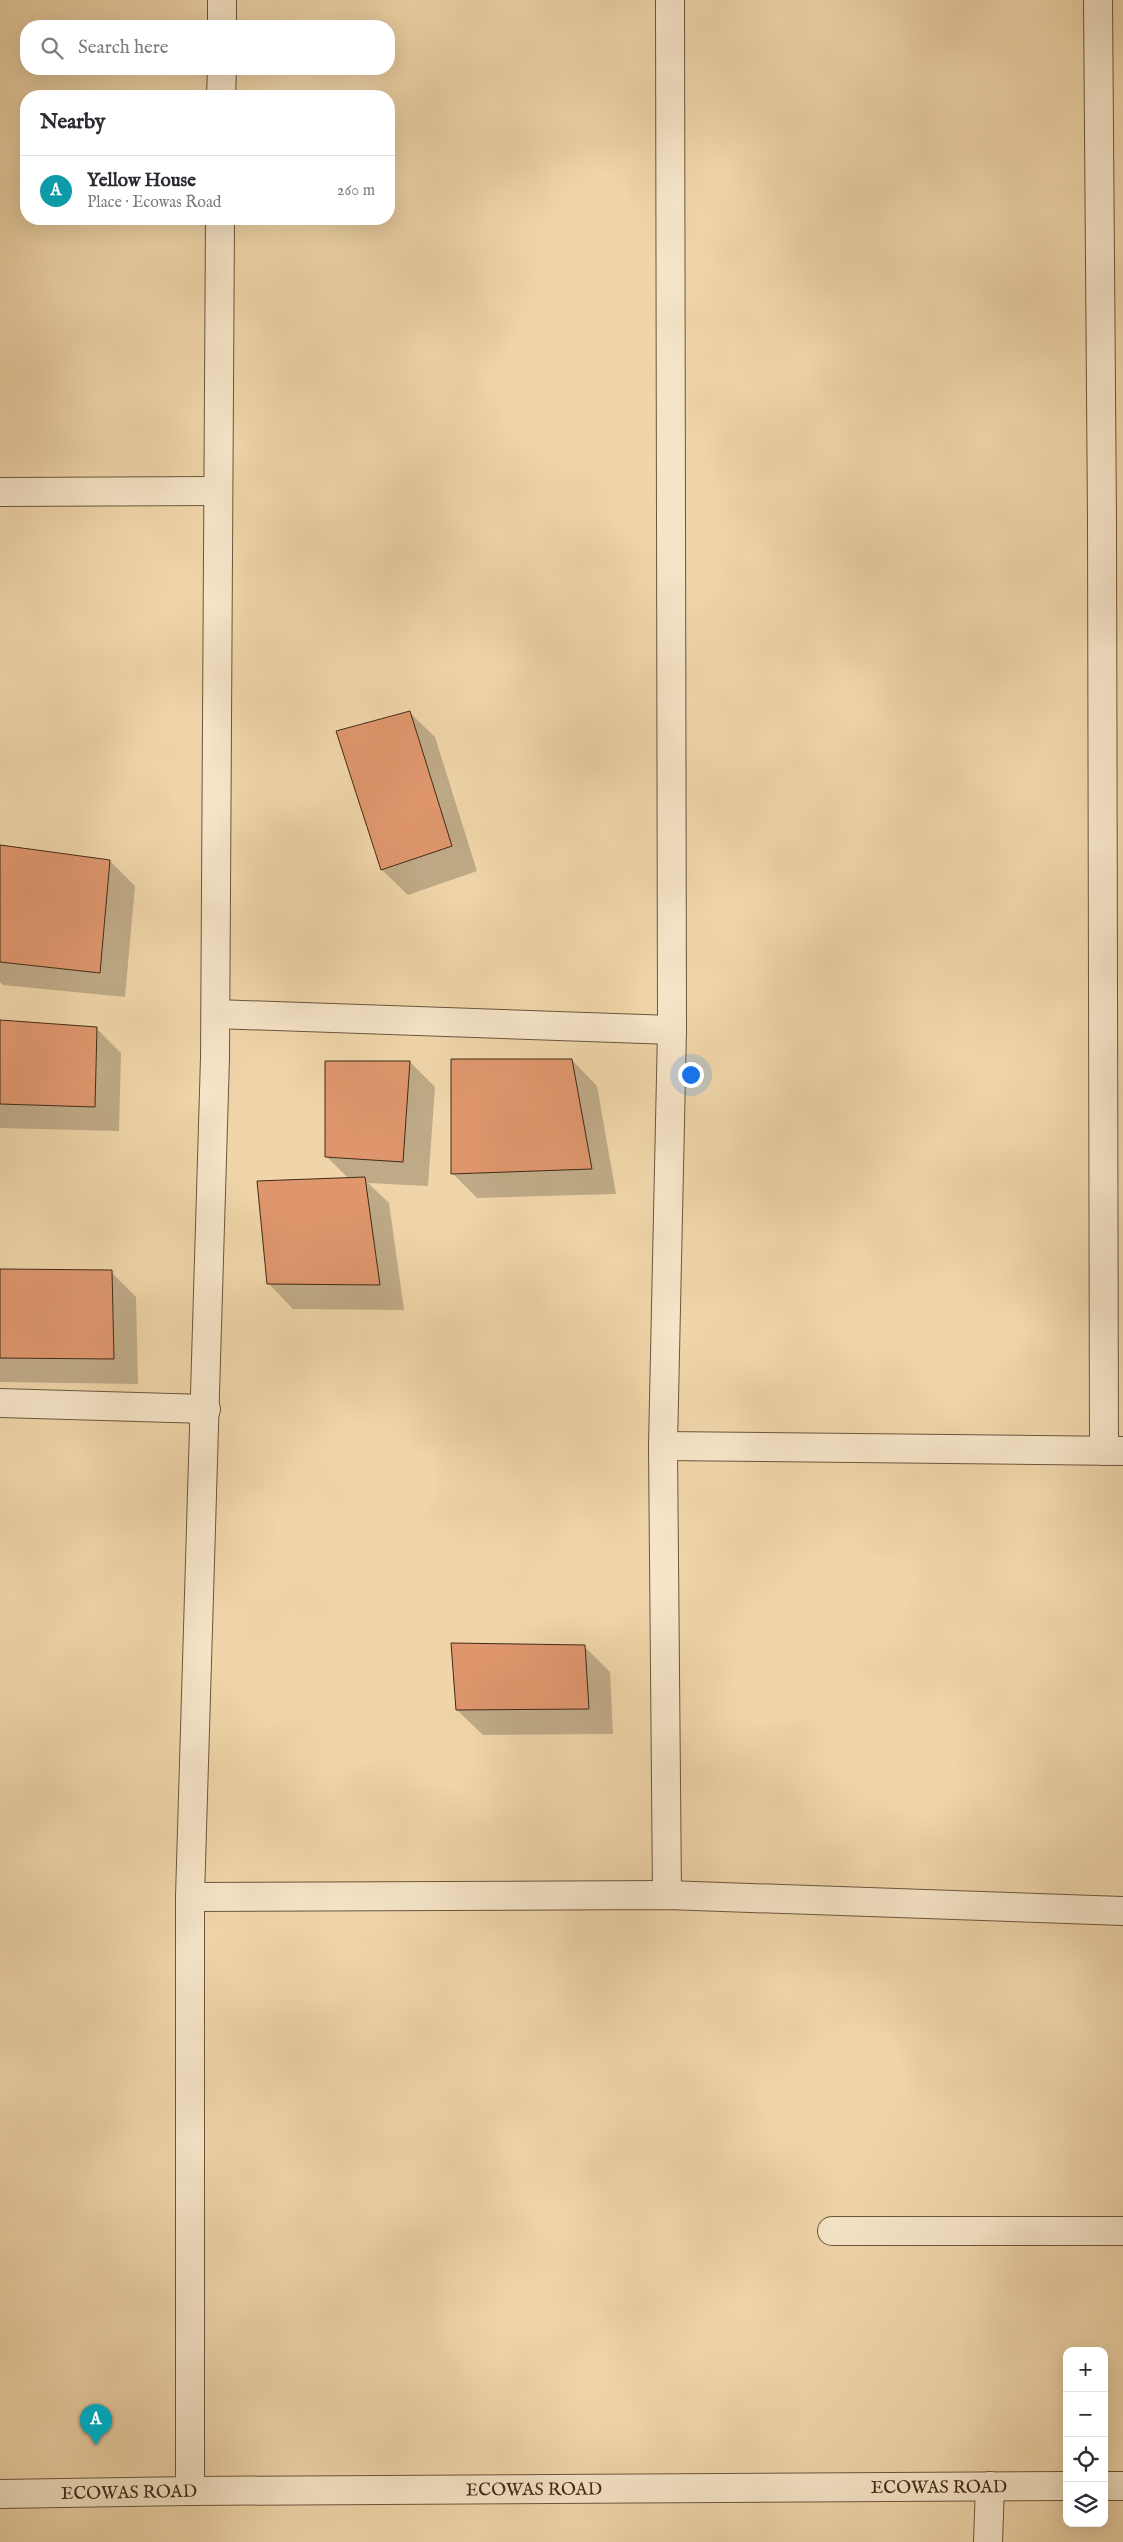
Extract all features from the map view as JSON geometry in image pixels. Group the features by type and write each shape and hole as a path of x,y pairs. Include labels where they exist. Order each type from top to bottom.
{"street":[{"path":"222,0 222,20"},
{"path":"667,1895 663,1446 672,1030 670,0"},
{"path":"663,1446 1113,1451 1113,521 1098,0"},
{"path":"221,90 222,75"},
{"path":"190,2491 190,1897 206,1409 216,1014 220,225"},
{"path":"0,492 218,491"},
{"path":"216,1014 672,1030"},
{"path":"0,1403 206,1409"},
{"path":"190,1897 667,1895 1123,1911"},
{"path":"832,2231 1123,2231"},
{"path":"988,2542 990,2486"},
{"name":"ECOWAS ROAD","path":"0,2494 190,2491 1063,2486"},
{"path":"1108,2486 1123,2486"}],"building":[{"path":"410,711 452,846 381,870 336,731"},
{"path":"0,845 110,860 100,973 0,962"},
{"path":"0,1020 97,1027 95,1107 0,1104"},
{"path":"451,1059 572,1059 592,1169 451,1174"},
{"path":"325,1061 410,1061 403,1162 325,1157"},
{"path":"365,1177 380,1285 267,1284 257,1181"},
{"path":"0,1269 112,1270 114,1359 0,1358"},
{"path":"451,1643 585,1645 589,1709 456,1710"}],"place":[{"name":"Yellow House","path":"96,2445"}]}
